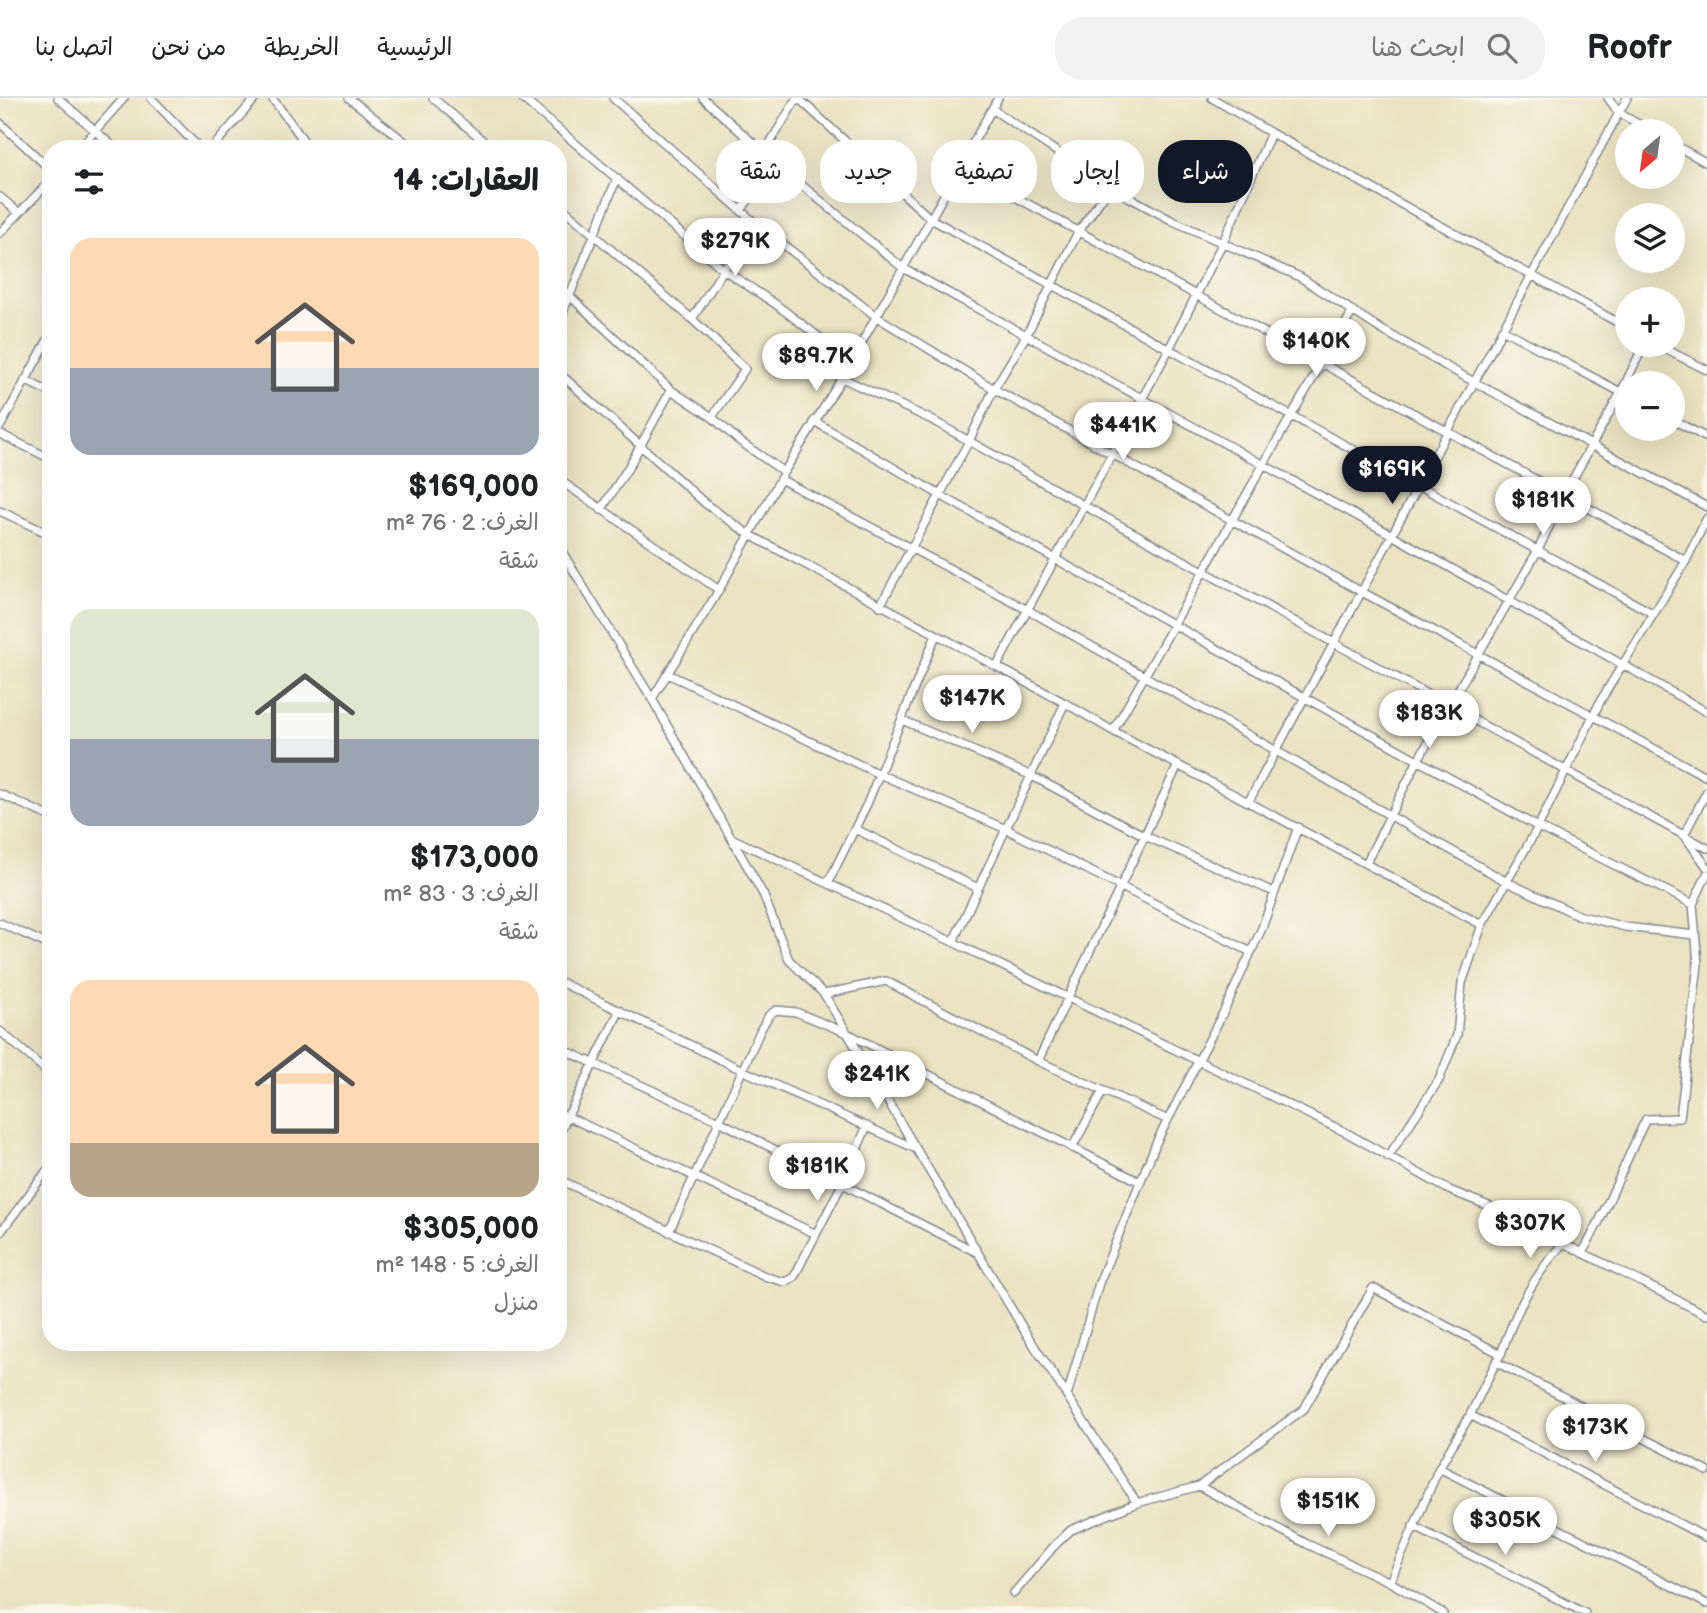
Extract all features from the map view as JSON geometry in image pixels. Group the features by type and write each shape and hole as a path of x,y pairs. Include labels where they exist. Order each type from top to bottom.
{"street":[{"path":"58,98 107,140"},
{"path":"87,140 124,98"},
{"path":"151,98 191,140"},
{"path":"272,98 303,140"},
{"path":"349,98 403,140"},
{"path":"433,98 482,140"},
{"path":"522,98 724,270 774,303 851,361"},
{"path":"613,98 754,222 877,317 995,389 1362,592 1707,777"},
{"path":"703,98 750,140"},
{"path":"772,140 798,98 930,219 1654,614"},
{"path":"975,140 998,98"},
{"path":"1212,98 1615,321"},
{"path":"1608,98 1619,113 1630,119"},
{"path":"1249,801 1627,98"},
{"path":"218,140 252,99"},
{"path":"992,109 1051,148"},
{"path":"0,123 42,162"},
{"path":"997,666 1169,349 1223,242 1271,133"},
{"path":"1685,151 1707,163"},
{"path":"567,303 617,178"},
{"path":"806,188 903,268 1392,535 1707,712"},
{"path":"0,233 42,189"},
{"path":"0,197 19,213"},
{"path":"741,211 746,203"},
{"path":"652,699 719,590 814,421 842,378 939,203"},
{"path":"1025,203 1686,562"},
{"path":"880,606 1026,336 1078,232 1099,203"},
{"path":"1140,203 1173,221 1300,277 1474,382 1707,507"},
{"path":"567,212 692,319 745,369 712,417"},
{"path":"692,319 754,222"},
{"path":"567,293 671,390 712,417 782,476 910,550 1028,610 1507,882 1578,915 1625,927 1695,935"},
{"path":"1113,731 1205,572 1231,519 1353,311"},
{"path":"1502,329 1615,389"},
{"path":"0,427 42,352"},
{"path":"1681,357 1707,370"},
{"path":"842,378 930,419 1707,848"},
{"path":"24,380 42,389"},
{"path":"567,380 707,505 750,535 1113,731 1482,925"},
{"path":"601,510 671,390"},
{"path":"1366,863 1419,760 1538,550 1564,495 1615,408"},
{"path":"814,421 940,495 1538,827 1693,904"},
{"path":"1685,426 1707,438"},
{"path":"0,434 42,454"},
{"path":"567,485 719,590"},
{"path":"0,511 42,531"},
{"path":"1388,1157 1439,1080 1457,1035 1462,983 1482,925 1538,827 1592,716 1686,562 1707,518"},
{"path":"567,560 652,699 763,894 789,960 824,994 1024,1330 1137,1503"},
{"path":"828,883 879,774 936,635"},
{"path":"668,674 879,774 1006,829 1251,952"},
{"path":"953,942 1065,704"},
{"path":"902,720 1032,776 1145,836 1275,892"},
{"path":"1038,1061 1178,765"},
{"path":"1684,835 1707,791"},
{"path":"0,794 42,813"},
{"path":"1067,1396 1099,1283 1140,1182 1168,1120 1226,1009 1275,892 1298,827"},
{"path":"855,829 978,888"},
{"path":"1684,835 1707,867"},
{"path":"731,838 1345,1132 1449,1190 1489,1206 1707,1315"},
{"path":"1582,1253 1598,1226 1646,1119 1680,1118 1698,964 1693,904 1707,874"},
{"path":"0,923 42,942"},
{"path":"824,994 886,981 1038,1061 1168,1120"},
{"path":"567,985 742,1070 915,1148"},
{"path":"1695,995 1707,996"},
{"path":"620,1010 568,1116 816,1234"},
{"path":"669,1232 761,1029 769,1014 776,1010 796,1012 847,1033 1140,1182"},
{"path":"0,1031 42,1068"},
{"path":"567,1051 719,1121 977,1252"},
{"path":"1072,1148 1103,1091"},
{"path":"567,1183 766,1278 785,1282 794,1277 842,1184 867,1126"},
{"path":"0,1233 42,1177"},
{"path":"1390,1582 1439,1468 1499,1358 1525,1295 1535,1277 1563,1243"},
{"path":"1014,1593 1071,1530 1137,1503 1199,1486 1304,1409 1373,1288 1707,1471"},
{"path":"1470,1415 1707,1538"},
{"path":"1439,1468 1707,1604"},
{"path":"1199,1486 1307,1544 1390,1582 1443,1613"},
{"path":"1413,1526 1585,1613"}]}
